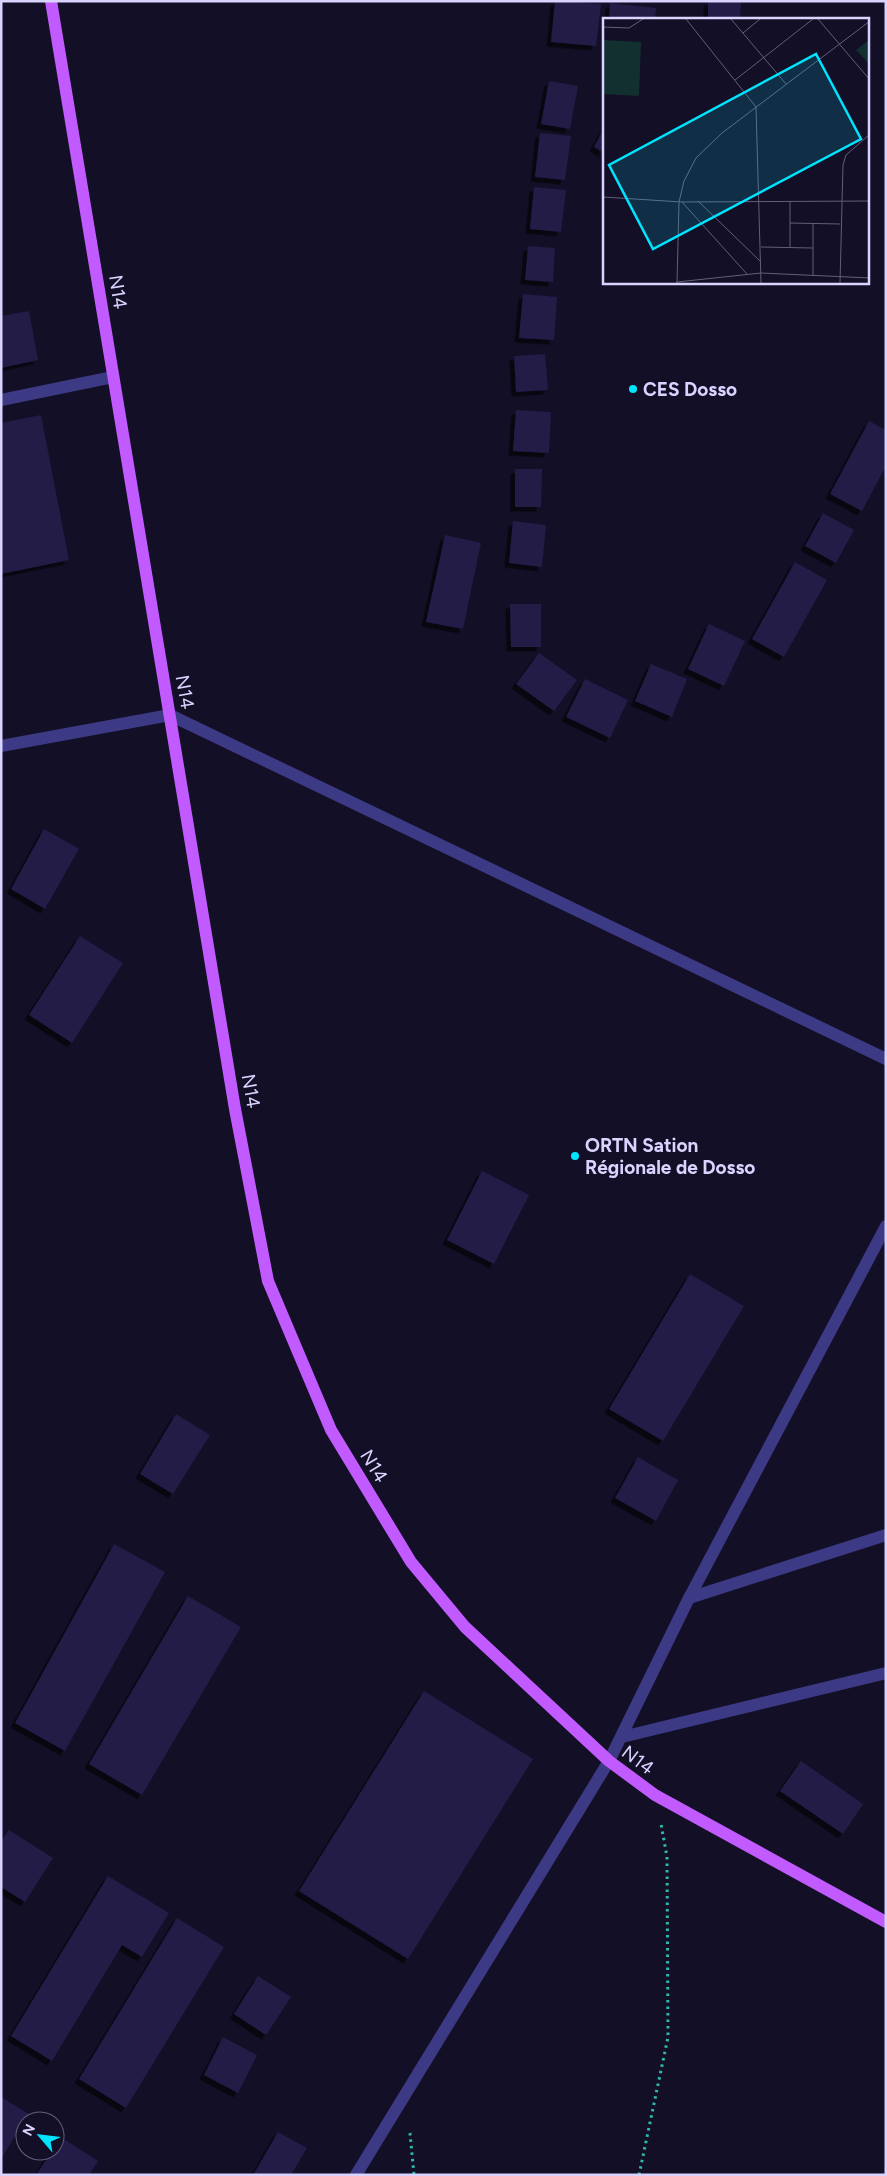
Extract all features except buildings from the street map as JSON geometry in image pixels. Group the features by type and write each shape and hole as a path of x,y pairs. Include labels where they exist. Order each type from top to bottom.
{"main road":[{"name":"N14","path":"51,1 235,1109 268,1281 323,1412 331,1430 417,1569 465,1627 609,1762 655,1795 886,1922"}],"street":[{"path":"1,400 113,377"},
{"path":"1,746 170,716 886,1059"},
{"path":"356,2175 609,1762 689,1598 886,1226"},
{"path":"689,1598 886,1535"},
{"path":"622,1737 886,1673"}],"path":[{"path":"639,2175 668,2036 667,1857 655,1795"}],"place":[{"name":"CES Dosso","path":"633,389"},
{"name":"ORTN Sation Régionale de Dosso","path":"575,1156"}]}
